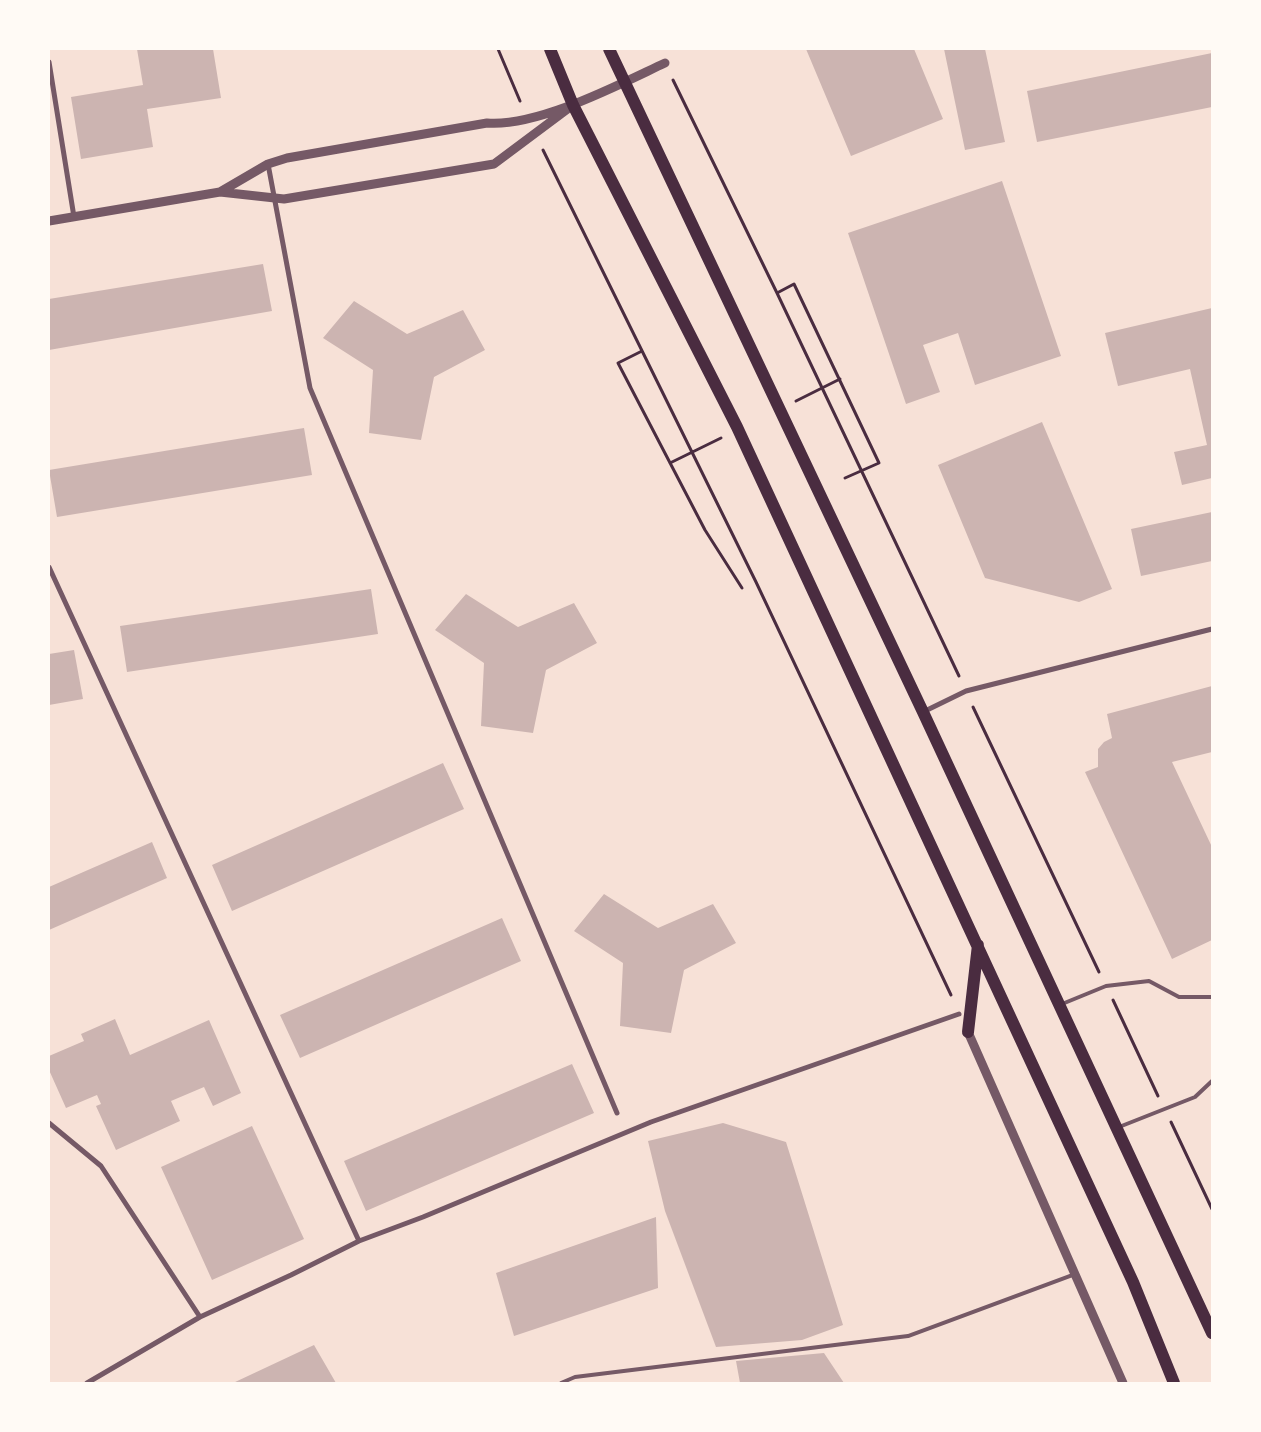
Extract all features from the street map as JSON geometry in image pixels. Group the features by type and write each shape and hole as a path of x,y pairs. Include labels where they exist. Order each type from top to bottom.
{"main road":[{"path":"550,49 573,104 737,427 1134,1282 1174,1383"},
{"path":"609,49 923,712 1212,1333"},
{"path":"968,1032 978,945"}],"street":[{"path":"49,62 74,217"},
{"path":"220,192 268,164 287,158 486,122 500,124 528,119 573,104 665,63"},
{"path":"49,221 220,192 284,199 494,164 573,104"},
{"path":"268,164 310,388 617,1113"},
{"path":"49,567 360,1240"},
{"path":"923,712 966,692 1212,629"},
{"path":"87,1383 200,1317 291,1275 360,1240 423,1217 652,1122 959,1014"},
{"path":"968,1032 1123,1383"},
{"path":"49,1123 101,1166 200,1317"}],"lane":[{"path":"1059,1005 1106,986 1149,981 1180,997 1212,997"},
{"path":"1117,1128 1195,1097 1212,1081"},
{"path":"561,1383 575,1377 908,1336 1075,1274"}],"path":[{"path":"498,49 528,119"},
{"path":"665,63 777,294 1212,1210"},
{"path":"535,133 756,582 959,1014"},
{"path":"777,294 794,284 879,462 845,478"},
{"path":"642,351 618,363 705,530 742,588"}],"building":[{"path":"137,49 213,49 221,98 147,109 153,147 81,159 71,97 143,85"},
{"path":"806,49 914,49 943,119 851,156"},
{"path":"944,49 985,49 1005,142 965,150"},
{"path":"1212,53 1212,107 1037,142 1027,91"},
{"path":"1002,181 1061,356 975,385 958,333 923,345 940,392 906,404 848,233"},
{"path":"263,264 272,311 49,350 49,299"},
{"path":"354,301 407,334 463,310 485,350 434,377 421,440 369,433 373,370 323,338"},
{"path":"1212,308 1212,478 1182,485 1174,452 1207,445 1190,369 1118,386 1105,333"},
{"path":"1042,422 1112,589 1079,602 985,578 938,465"},
{"path":"304,428 312,475 57,517 49,470"},
{"path":"1212,512 1212,561 1141,576 1131,529"},
{"path":"371,589 378,634 127,672 120,626"},
{"path":"466,594 518,627 574,603 597,643 546,670 533,733 481,726 484,663 435,630"},
{"path":"74,650 83,699 49,705 49,654"},
{"path":"1212,686 1212,752 1172,762 1212,847 1212,940 1172,959 1085,772 1098,767 1098,749 1104,742 1112,738 1107,714"},
{"path":"443,763 464,809 232,911 212,865"},
{"path":"152,842 167,878 49,930 49,887"},
{"path":"604,894 658,928 713,904 736,943 684,970 671,1033 620,1026 623,963 574,931"},
{"path":"502,918 521,961 300,1058 280,1015"},
{"path":"115,1019 130,1055 209,1020 241,1093 213,1106 204,1087 171,1101 180,1121 116,1150 96,1106 101,1104 97,1095 66,1108 49,1070 49,1056 84,1041 81,1034"},
{"path":"572,1064 594,1113 366,1211 344,1161"},
{"path":"723,1123 786,1142 843,1325 802,1340 716,1347 665,1211 648,1141"},
{"path":"252,1126 304,1239 212,1280 161,1167"},
{"path":"656,1217 658,1288 514,1336 496,1273"},
{"path":"314,1345 336,1383 233,1383"},
{"path":"824,1353 844,1383 740,1383 736,1361"}]}
